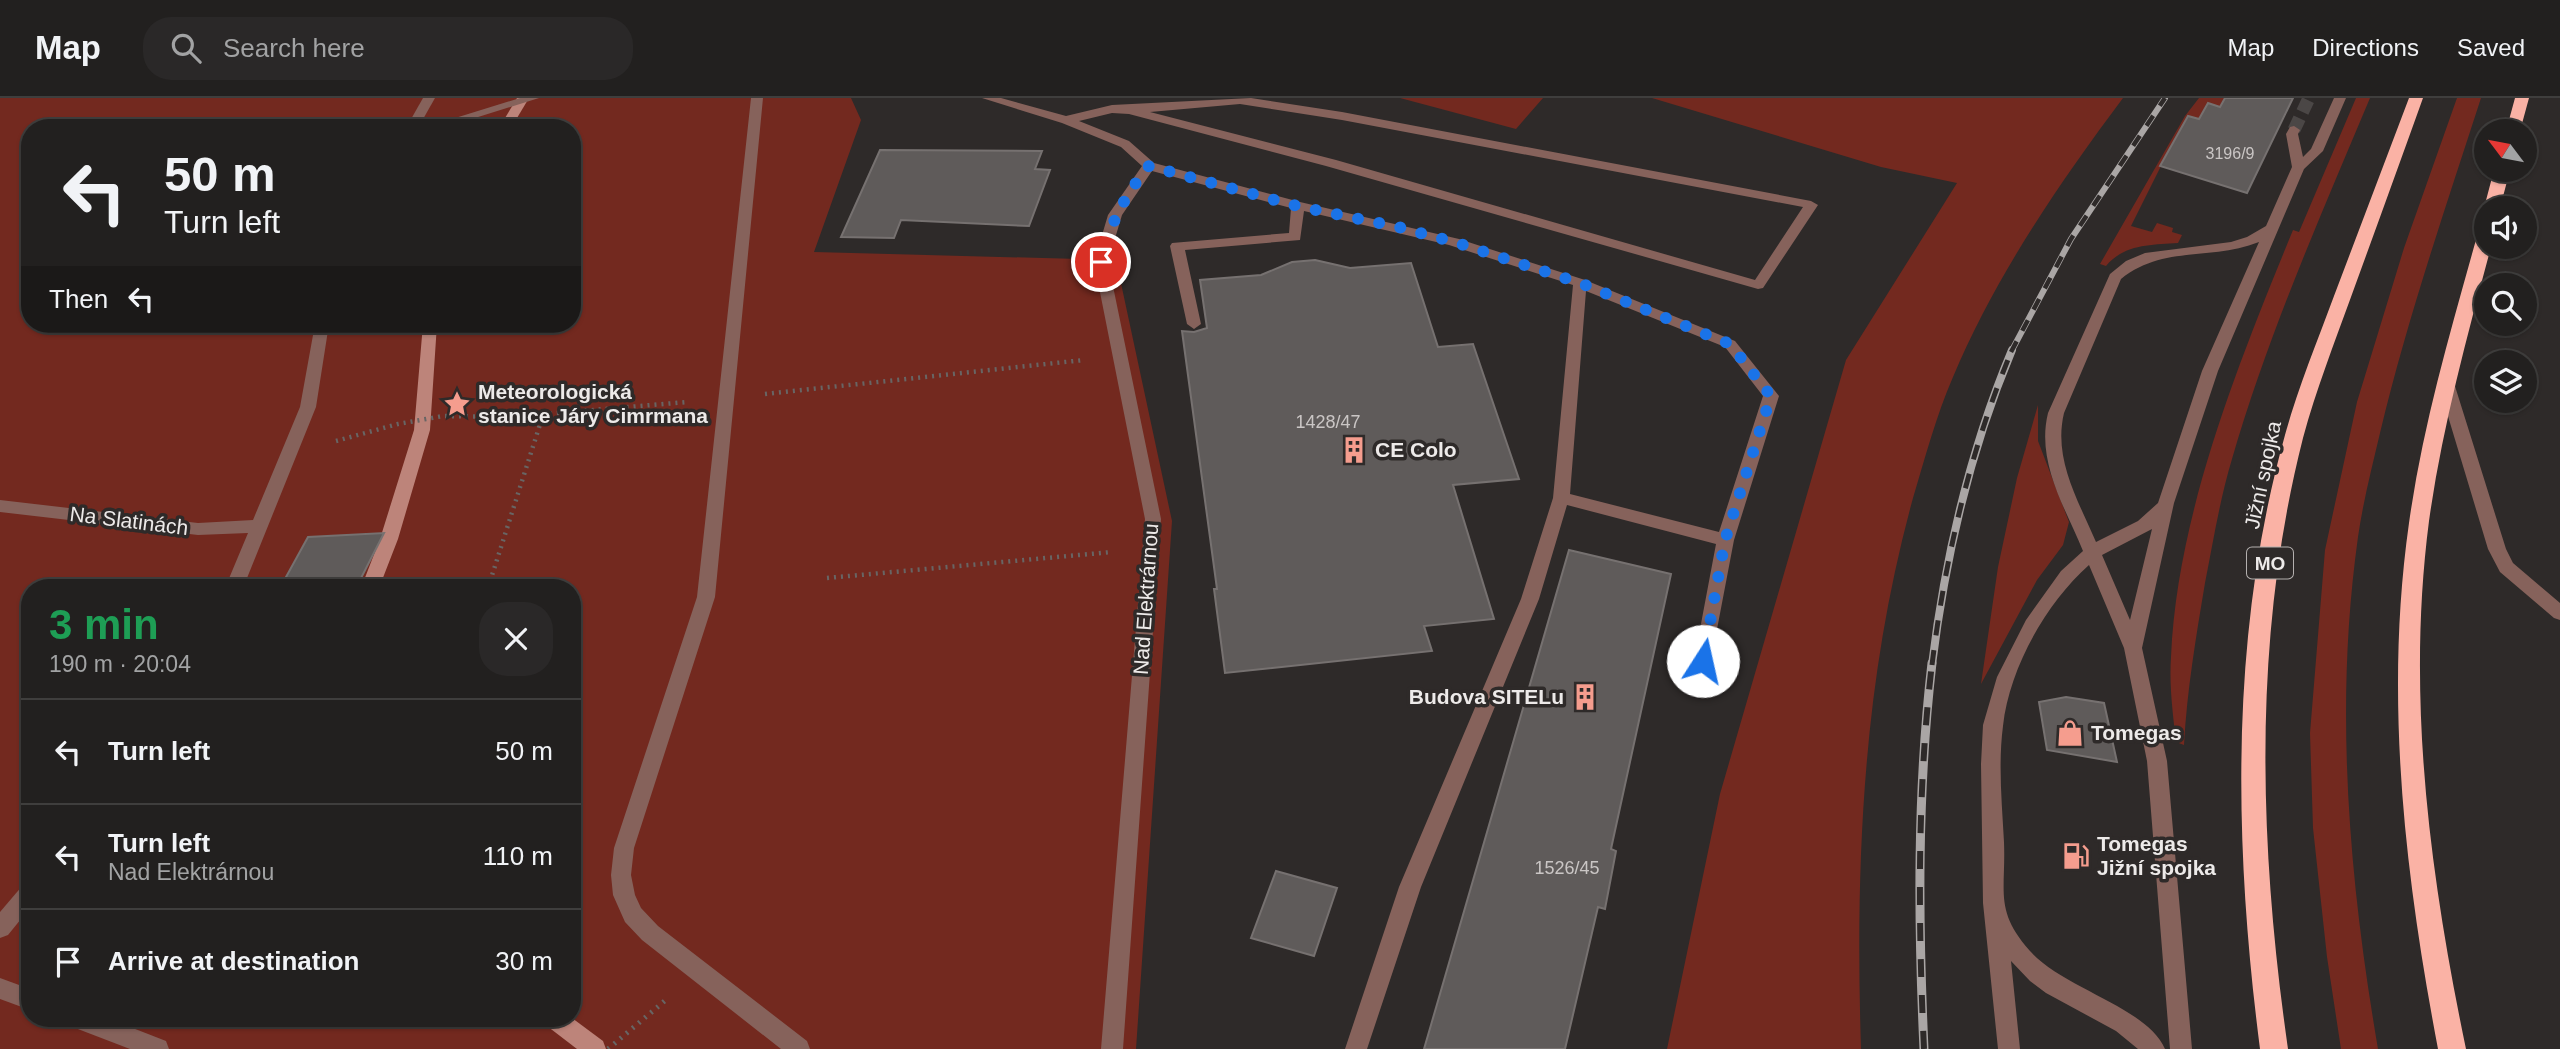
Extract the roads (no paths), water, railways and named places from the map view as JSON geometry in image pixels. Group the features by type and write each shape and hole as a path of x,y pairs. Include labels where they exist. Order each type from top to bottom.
{"highway":[{"name":"Jižní spojka","path":"2274,1049 2256,884 2253,759 2258,653 2270,561 2289,457 2308,388 2416,98"},
{"path":"2516,119 2522,98"},
{"path":"2452,1049 2439,988 2418,854 2409,740 2409,642 2419,523 2446,383 2479,259"}],"street":[{"path":"417,119 429,98"},
{"path":"460,119 533,98"},
{"path":"757,98 727,398 710,533 710,570 706,597 631,821 621,875 624,895 633,915 650,933 799,1049"},
{"path":"988,98 1031,108 1125,144 1149,166 1297,206 1398,227 1454,242 1580,283 1730,344 1771,396 1725,540 1703,661"},
{"path":"2133,648 2166,503 2210,371 2298,167 2317,151 2340,98"},
{"path":"1066,120 1112,109 1129,110 1240,100 1342,116 1811,205 1758,285 1331,163 1129,110"},
{"path":"2294,130 2292,134 2298,167"},
{"name":"Nad Elektrárnou","path":"1112,1049 1153,519 1101,262 1115,215 1129,191 1149,166"},
{"path":"1194,324 1177,246 1295,237 1297,206"},
{"path":"2181,1049 2157,761 2133,648 2058,472 2052,451 2051,430 2115,277 2125,266 2155,254 2248,244 2270,229"},
{"path":"1356,1049 1410,887 1530,599 1561,498 1580,283"},
{"path":"238,579 308,407 320,333"},
{"path":"2446,383 2497,549 2506,567 2560,610"},
{"path":"1561,498 1725,540"},
{"path":"2009,1049 1995,915 1992,744 1995,710 2005,680 2041,612 2062,581 2093,552 2113,540 2135,534 2152,522 2166,503"},
{"name":"Na Slatinách","path":"0,506 198,529 259,526"},
{"path":"0,928 21,903"},
{"path":"1995,915 2025,962 2047,979 2116,1017 2154,1049"},
{"path":"0,988 21,996"},
{"path":"101,1027 158,1049"}],"waterway":[{"path":"510,119 523,98"},
{"path":"373,579 389,539 422,430 429,333"},
{"path":"567,1027 595,1049"}],"tunnel":[{"path":"2294,130 2309,98"}],"railway":[{"path":"2012,350 2071,239 2165,98"},
{"path":"1932,665 1944,585 1961,505 1984,426 2012,350"},
{"path":"1924,1049 1920,856 1932,663"}],"place":[{"name":"Meteorologická stanice Járy Cimrmana","path":"457,404"},
{"name":"CE Colo","path":"1354,450"},
{"name":"Budova SITELu","path":"1585,697"},
{"name":"Tomegas","path":"2070,733"},
{"name":"Tomegas Jižní spojka","path":"2076,856"}]}
